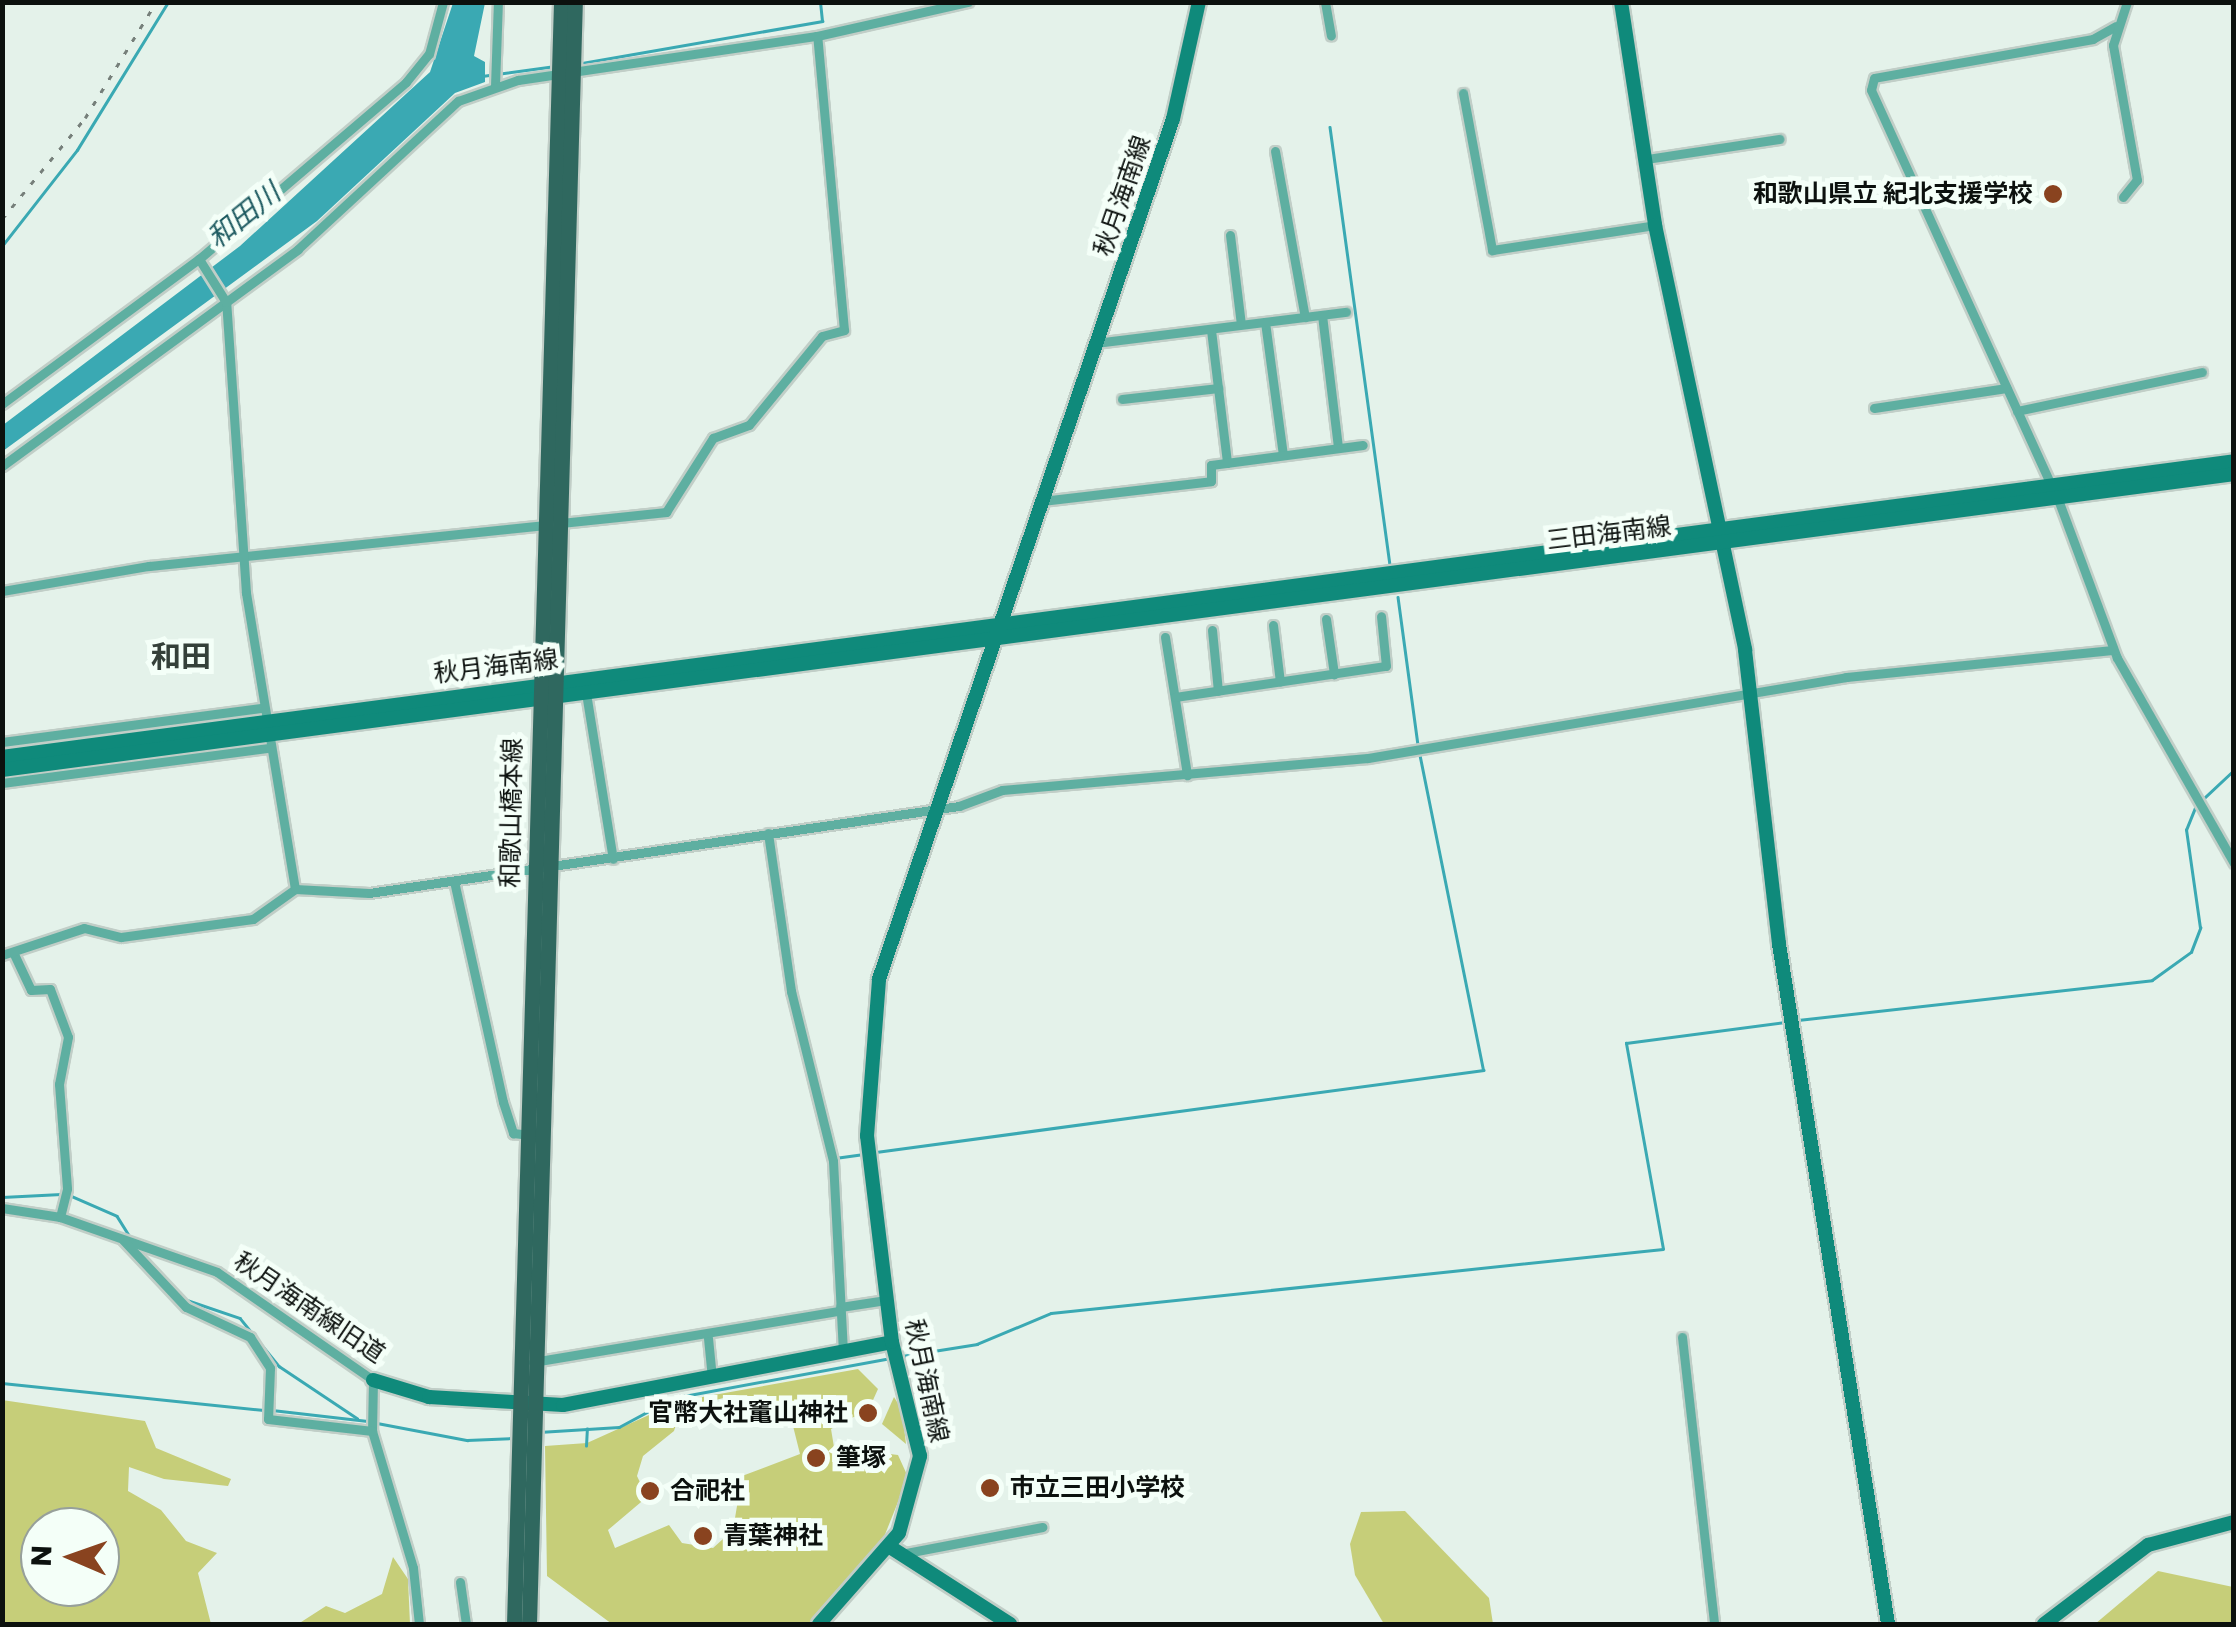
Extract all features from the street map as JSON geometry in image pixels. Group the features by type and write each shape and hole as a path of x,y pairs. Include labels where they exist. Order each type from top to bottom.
{"main road":[{"name":"和歌山橋本線","path":"514,1624 554,524 566,74 561,2"},
{"name":"和歌山橋本線","path":"566,74 575,2"},
{"name":"秋月海南線","path":"896,1550 920,1456 894,1352 866,1136 870,1030 936,807 1183,88 1199,2"},
{"path":"1622,2 1655,225 1724,535 1749,692 1779,944 1888,1624"},
{"name":"三田海南線","path":"994,633 2054,491 2234,461"},
{"name":"三田海南線","path":"2054,491 2234,474"},
{"name":"秋月海南線","path":"2,770 25,761 265,728 548,682 994,633"},
{"name":"秋月海南線","path":"265,728 548,700 994,633"},
{"name":"秋月海南線","path":"2,757 25,761"},
{"name":"和歌山橋本線","path":"523,1404 532,1362 534,1135"},
{"name":"秋月海南線旧道","path":"374,1380 429,1396 523,1404 712,1378 843,1353 894,1352"},
{"name":"和歌山橋本線","path":"522,1449 529,1624"},
{"path":"2044,1624 2148,1545 2234,1522"},
{"path":"820,1624 896,1550 1010,1624"}],"street":[{"path":"2,404 200,261 406,82 429,54 442,2"},
{"path":"495,86 498,2"},
{"path":"2,466 226,302 458,101 495,86 817,36 968,2"},
{"path":"1325,2 1331,35"},
{"path":"2128,2 2116,26 2094,39 1874,78 1875,104 2054,491 2113,650 2234,863"},
{"path":"2116,26 2137,180 2123,197"},
{"path":"2,591 246,554 666,512 713,438 749,426 822,336 844,330 817,36"},
{"path":"1463,93 1492,250 1655,225"},
{"path":"1646,159 1779,140"},
{"path":"1274,151 1304,317"},
{"path":"1230,235 1241,324"},
{"path":"200,261 226,302 246,554 265,728 295,890"},
{"path":"1096,343 1346,312"},
{"path":"1322,315 1338,448"},
{"path":"1265,322 1283,455"},
{"path":"1210,330 1227,463"},
{"path":"2017,411 2202,372"},
{"path":"1122,399 1218,388"},
{"path":"1874,408 2006,388"},
{"path":"1042,501 1211,481 1211,465 1363,445"},
{"path":"1175,697 1386,666 1382,616"},
{"path":"1326,620 1334,674"},
{"path":"1274,624 1280,682"},
{"path":"1212,630 1218,690"},
{"path":"1165,637 1187,775"},
{"path":"60,1217 67,1189 58,1084 68,1037 50,988 31,990 8,953 84,928 121,937 254,919 295,890 369,893 614,859 936,807 1002,790 1368,758 1749,692 2113,650"},
{"path":"586,693 614,859"},
{"path":"2,742 265,728"},
{"path":"2,783 265,728"},
{"path":"768,833 791,992 833,1161 843,1353"},
{"path":"454,881 503,1102 513,1133 534,1135"},
{"name":"秋月海南線旧道","path":"2,1208 60,1217 217,1272 374,1380"},
{"path":"122,1238 186,1307 250,1337 270,1368 268,1420 372,1429"},
{"path":"532,1362 708,1338 886,1300"},
{"path":"708,1338 712,1378"},
{"path":"1682,1338 1714,1624"},
{"path":"374,1380 372,1429 413,1568 419,1624"},
{"path":"896,1550 1042,1526"},
{"path":"460,1582 466,1624"}],"green space":[{"path":"858,1369 878,1389 869,1409 831,1429 834,1447 898,1455 908,1477 880,1547 811,1624 612,1624 547,1576 545,1446 587,1443 680,1401","holes":["735,1395 788,1406 800,1454 742,1476 733,1530 713,1548 682,1543 669,1525 615,1548 608,1530 647,1497 637,1476 643,1456 674,1431 681,1409"]},
{"path":"894,1397 902,1410 906,1444 882,1424"},
{"path":"2,1400 145,1421 156,1448 231,1479 228,1486 164,1479 129,1467 128,1491 161,1510 186,1541 217,1553 198,1573 211,1624 3,1624"},
{"path":"1405,1511 1489,1598 1493,1624 1384,1624 1355,1575 1350,1544 1361,1512"},
{"path":"393,1557 408,1579 410,1624 298,1624 326,1606 345,1613 382,1594"},
{"path":"2158,1571 2233,1587 2233,1624 2095,1624"}],"water":[{"path":"453,3 485,3 474,56 485,62 485,82 455,93 317,221 3,451 3,425 240,246 430,72"},
{"path":"822,1401 819,1410 752,1425 757,1407"}],"waterway":[{"path":"2,246 77,150 168,2"},
{"path":"582,63 822,21 820,2"},
{"path":"482,76 549,67"},
{"path":"1330,127 1390,563"},
{"path":"1398,597 1418,744"},
{"path":"876,1152 1483,1070 1419,752"},
{"path":"2202,800 2234,770"},
{"path":"1798,1020 2152,980 2191,952 2200,928 2186,830 2196,805"},
{"path":"902,1356 977,1344 1051,1313 1663,1249 1626,1043 1785,1022"},
{"path":"835,1158 862,1154"},
{"path":"2,1197 61,1194"},
{"path":"69,1195 117,1216 130,1237"},
{"path":"843,1266 844,1288"},
{"path":"184,1299 240,1318 279,1366 357,1418"},
{"path":"539,1432 619,1427 673,1398 890,1358"},
{"path":"2,1383 264,1410"},
{"path":"272,1410 369,1421"},
{"path":"377,1423 467,1440 512,1438"},
{"path":"586,1446 587,1429"}],"railway":[{"path":"2,219 85,118 156,2"}],"place":[{"name":"和歌山県立 紀北支援学校","path":"2053,194"},
{"name":"官幣大社竃山神社","path":"868,1413"},
{"name":"筆塚","path":"816,1458"},
{"name":"市立三田小学校","path":"990,1488"},
{"name":"合祀社","path":"650,1491"},
{"name":"青葉神社","path":"703,1536"}],"district":[{"name":"和田","path":"181,657"}],"water label":[{"name":"和田川","path":"244,216"}]}
